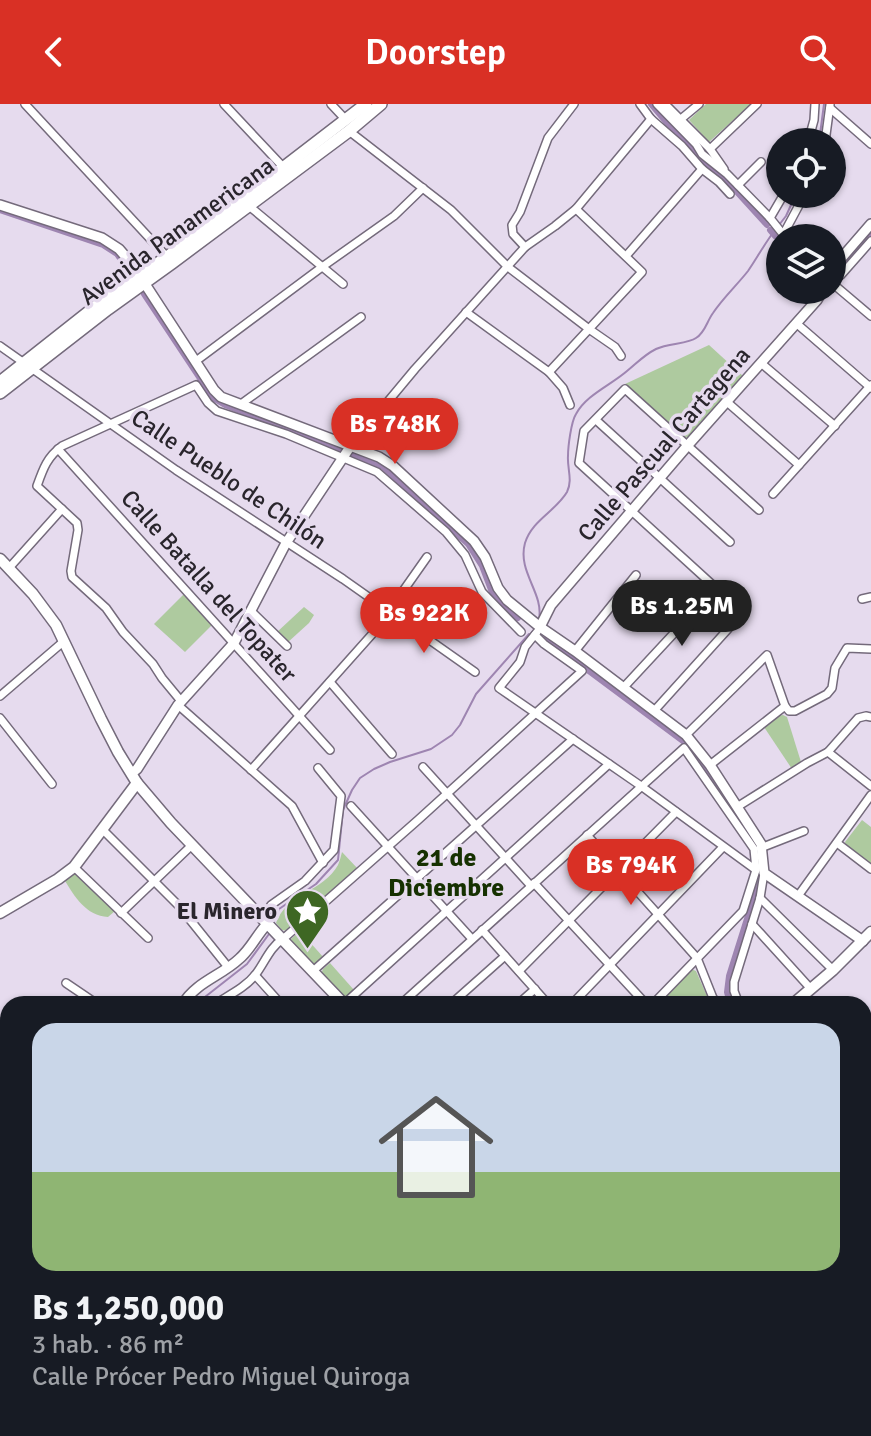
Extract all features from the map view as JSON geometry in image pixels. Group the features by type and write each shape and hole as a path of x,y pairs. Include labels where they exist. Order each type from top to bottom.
{"main road":[{"name":"Avenida Panamericana","path":"141,279 249,206 348,125 366,104"},
{"name":"Avenida Panamericana","path":"0,382 29,366 108,309 167,257 284,168 381,104"},
{"name":"Avenida Panamericana","path":"0,393 29,366"},
{"path":"0,559 48,613 134,778 192,845 336,996"},
{"path":"0,913 74,867 103,830 134,778"},
{"path":"803,996 868,940"}],"street":[{"path":"25,104 167,257"},
{"path":"224,104 284,168"},
{"path":"331,104 348,125 451,210 508,267 615,347 621,356"},
{"path":"640,104 651,119 730,194"},
{"path":"657,104 702,154 727,174 774,224"},
{"path":"665,104 710,149 727,174"},
{"path":"681,119 699,104"},
{"path":"710,149 757,104"},
{"path":"812,128 815,104"},
{"path":"525,247 513,234 512,225 520,212 548,138 572,105"},
{"path":"830,106 869,140"},
{"path":"827,128 830,106"},
{"path":"134,778 180,703 234,643 286,543 347,452 415,369 525,247 576,209 651,119"},
{"path":"738,185 761,162"},
{"path":"626,256 702,169"},
{"path":"196,361 394,216 423,188"},
{"path":"0,205 102,238 119,249 221,397 347,452 377,472 446,532 465,555 482,592 521,632"},
{"path":"249,206 343,284"},
{"path":"549,372 642,272 576,209"},
{"path":"846,253 871,224"},
{"path":"846,269 870,243"},
{"path":"846,294 871,316"},
{"name":"Calle Pascual Cartagena","path":"538,631 551,605 812,304"},
{"path":"466,312 549,372 563,388 570,405"},
{"path":"241,404 361,317"},
{"path":"773,494 871,386 796,323"},
{"name":"Calle Pueblo de Chilón","path":"0,346 176,470 475,672"},
{"path":"761,363 835,426"},
{"path":"229,996 255,975 275,943 447,794 582,671 544,644 532,620 502,594 485,557 467,534 386,461 286,434 217,411 196,385 58,449 44,466 37,486 78,527 72,577 106,608 123,632 153,664 180,703 292,806 323,863"},
{"path":"624,687 716,588 579,463 582,437 588,426 625,389 759,510"},
{"path":"727,402 799,465"},
{"path":"596,420 730,542"},
{"name":"Calle Batalla del Topater","path":"58,449 330,750"},
{"path":"9,568 62,509"},
{"path":"251,770 390,612 427,557"},
{"path":"575,651 636,575"},
{"path":"251,611 287,646"},
{"path":"654,711 738,618"},
{"path":"538,631 575,651 686,735 710,765 763,847 760,898 734,982 736,996"},
{"path":"538,631 525,647 520,662 499,688 723,847 868,940"},
{"path":"0,696 63,642"},
{"path":"686,735 767,655 785,706 789,711 795,711 827,694 832,688 835,668 847,648 871,649"},
{"path":"330,682 392,754"},
{"path":"710,765 785,706"},
{"path":"737,807 828,752 858,718 871,717"},
{"path":"0,718 52,784"},
{"path":"313,971 573,739"},
{"path":"410,996 684,748 754,849 760,872 743,911 661,996"},
{"path":"828,752 871,786"},
{"path":"353,996 609,764"},
{"path":"423,767 505,858 639,996"},
{"path":"190,996 197,987 246,952 269,924 271,905 305,881 334,850 341,796 318,768"},
{"path":"798,896 871,795"},
{"path":"351,806 472,939"},
{"path":"519,971 676,812"},
{"path":"103,830 188,916 228,967"},
{"path":"763,847 804,831"},
{"path":"587,835 697,958 713,996"},
{"path":"837,843 871,869"},
{"path":"121,913 192,845"},
{"path":"580,996 723,847"},
{"path":"74,867 148,938"},
{"path":"760,898 833,970"},
{"path":"752,924 811,989"},
{"path":"482,930 541,996"},
{"path":"460,996 505,956"},
{"path":"255,975 274,996"},
{"path":"66,983 85,996"},
{"path":"527,996 535,989"}],"green space":[{"path":"706,104 751,104 709,142 689,120"},
{"path":"709,345 743,376 685,438 625,384"},
{"path":"184,594 212,625 185,652 154,624"},
{"path":"304,607 314,615 287,643 276,633"},
{"path":"783,715 787,717 801,762 792,769 764,727"},
{"path":"862,820 871,827 871,865 845,842"},
{"path":"342,852 358,869 287,931 282,930 276,923 281,913 332,874"},
{"path":"75,872 115,911 108,917 100,916 82,904 64,879"},
{"path":"300,931 324,958 317,965 291,939"},
{"path":"330,963 354,990 342,996 321,974"},
{"path":"691,969 696,971 707,996 665,996"}],"waterway":[{"path":"651,104 694,149 700,161 726,180 766,224"},
{"path":"821,128 824,104"},
{"path":"780,224 790,208"},
{"path":"0,210 103,245 117,254 131,274"},
{"path":"846,262 871,232"},
{"path":"539,619 538,600 525,563 525,543 533,528 567,492 570,483 569,441 580,407 652,351 699,336 717,307 748,271 766,244"},
{"path":"144,294 213,398 383,467 468,544 482,566 493,595 518,618"},
{"path":"273,924 279,909 316,884 338,860 343,810 360,778 390,762 431,749 452,735 476,694 529,634"},
{"path":"546,639 691,747 759,850"},
{"path":"728,996 729,976 760,869"},
{"path":"206,996 247,964 269,934"}],"place":[{"name":"El Minero","path":"308,950"}],"district":[{"name":"21 de Diciembre","path":"446,873"}]}
